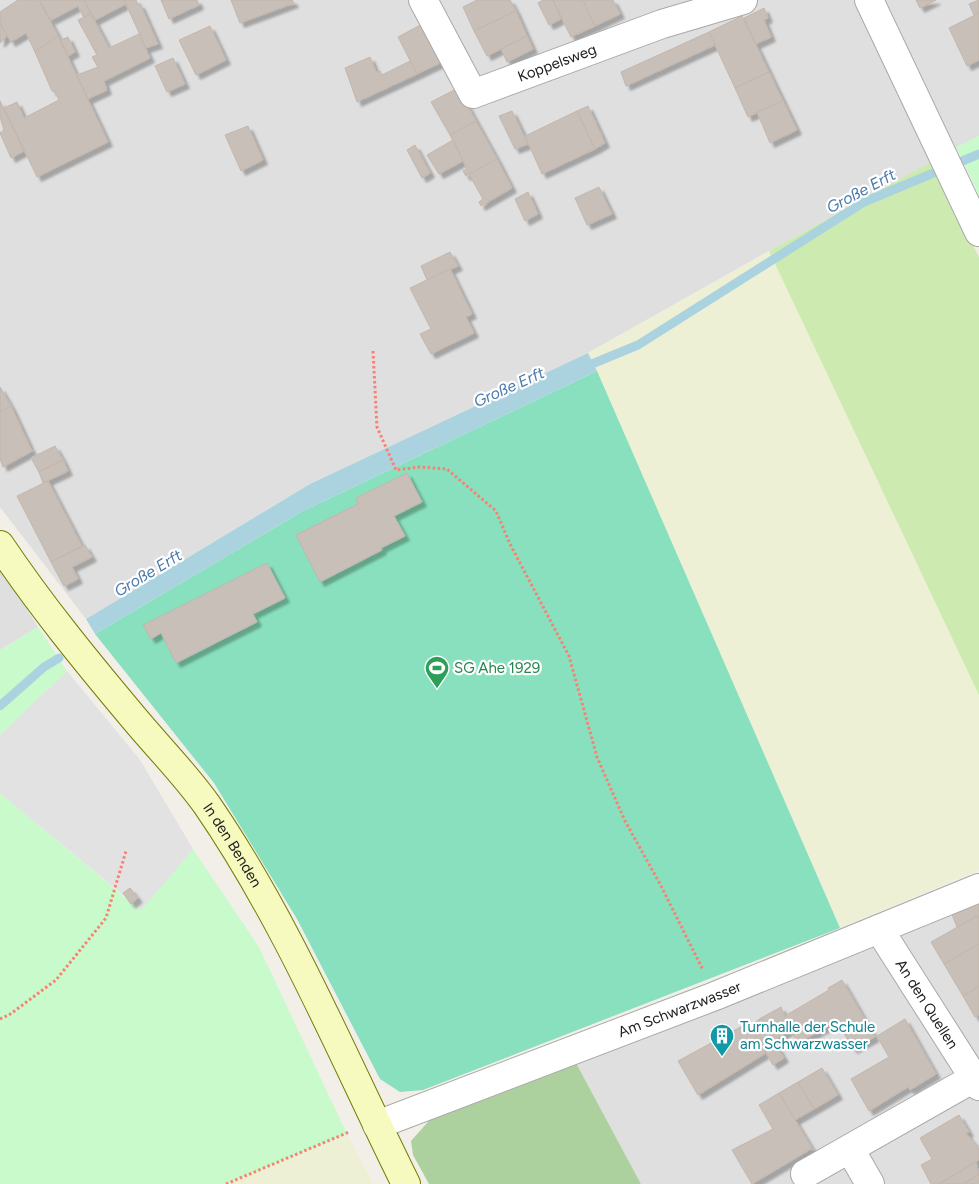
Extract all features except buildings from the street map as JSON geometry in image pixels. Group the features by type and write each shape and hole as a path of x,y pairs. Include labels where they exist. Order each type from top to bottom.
{"street":[{"name":"Koppelsweg","path":"423,0 473,94 662,24 742,0"},
{"path":"869,0 979,232"},
{"name":"In den Benden","path":"0,545 38,601 79,654 205,803 239,854 285,935 406,1184"},
{"name":"Am Schwarzwasser","path":"377,1126 715,996 979,888"},
{"name":"An den Quellen","path":"805,1174 977,1082 878,930"},
{"path":"850,1149 870,1184"}],"path":[{"path":"373,351 377,427 396,470 419,467 447,469 496,511 510,544 569,656 597,756 618,805 715,996"},
{"path":"0,1019 9,1016 56,980 106,918 126,851"},
{"path":"226,1184 347,1134 356,1127 377,1126"}],"shaded area":[{"path":"0,0 979,0 979,136 588,353 310,484 86,619 0,507"},
{"path":"0,566 38,627 0,650"},
{"path":"67,671 140,760 193,849 141,910 0,793 0,735"},
{"path":"979,898 979,1184 641,1184 576,1063"}],"green space":[{"path":"979,136 979,195 956,147"},
{"path":"931,162 979,257 979,695 769,251"},
{"path":"769,251 979,695 979,870 840,928 588,353"},
{"name":"SG Ahe 1929","path":"597,371 840,928 423,1090 400,1092 380,1079 297,919 214,783 95,634 303,511"},
{"path":"38,627 67,671 0,735 0,650"},
{"path":"0,793 140,910 193,849 259,947 347,1134 226,1184 0,1184"},
{"path":"576,1063 641,1184 429,1184 413,1155 411,1141 435,1114"},
{"path":"347,1134 373,1184 226,1184"}],"water":[{"path":"588,353 597,371 303,511 95,634 86,619 310,484"}],"waterway":[{"name":"Große Erft","path":"582,368 638,345 864,202 979,154"},
{"name":"Große Erft","path":"0,706 44,667 59,658"}],"place":[{"name":"SG Ahe 1929","path":"437,689"},
{"name":"Turnhalle der Schule am Schwarzwasser","path":"722,1057"}]}
